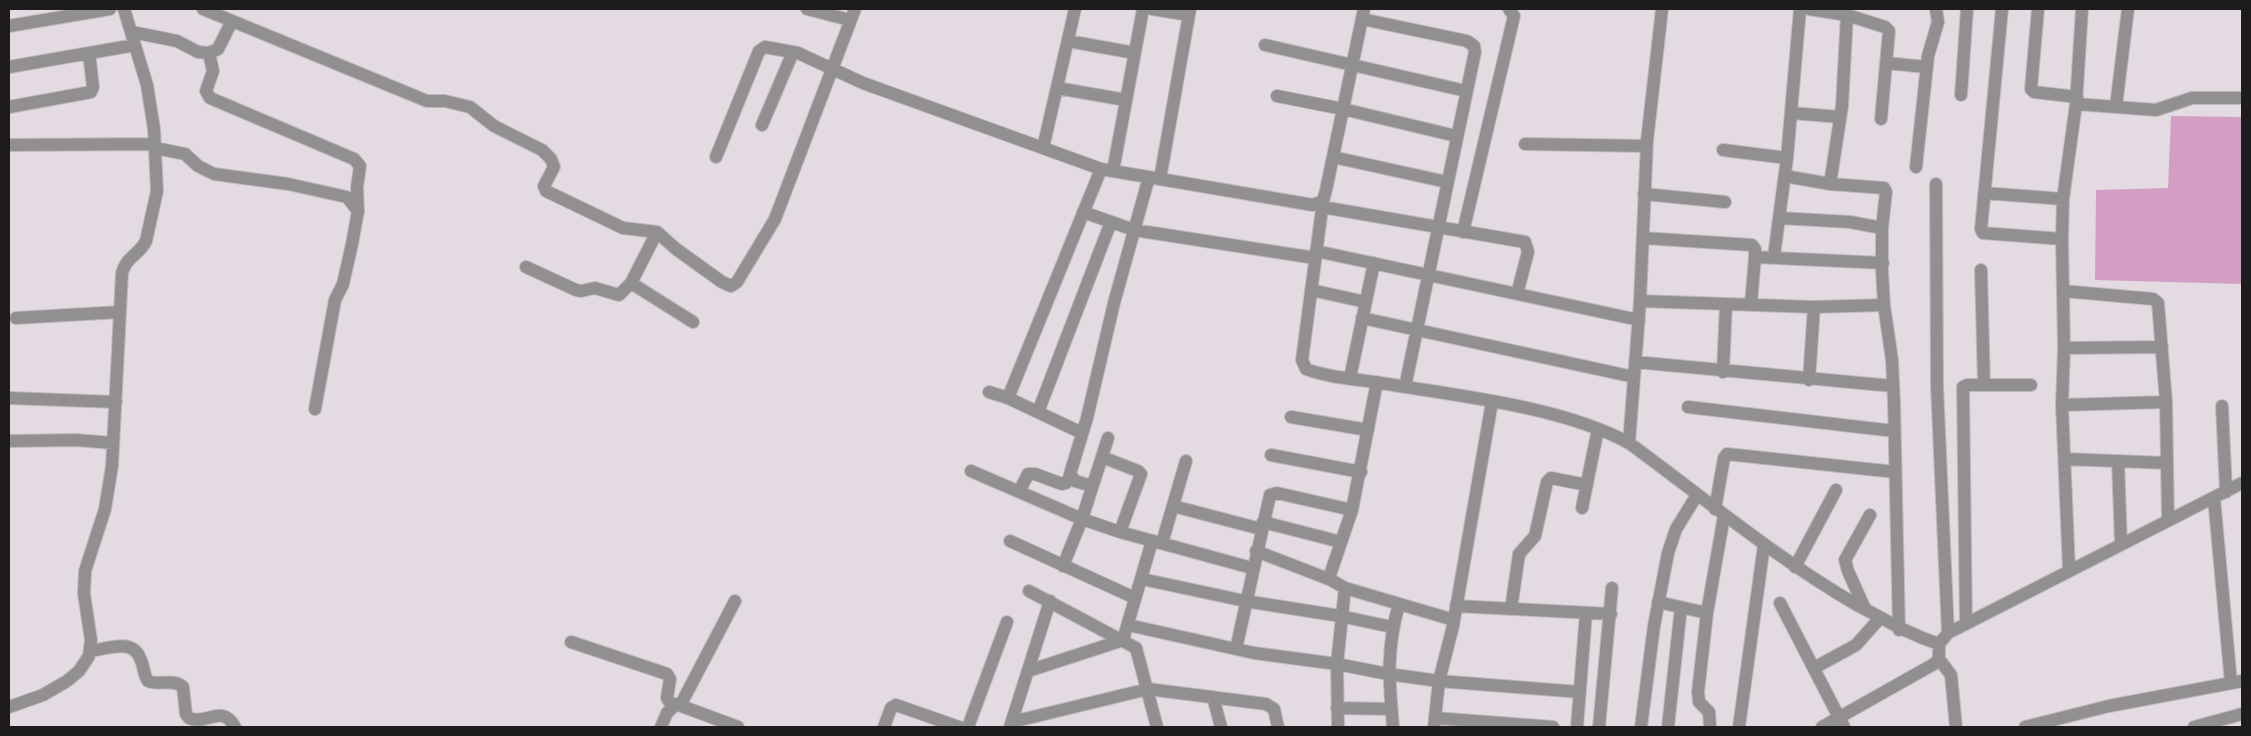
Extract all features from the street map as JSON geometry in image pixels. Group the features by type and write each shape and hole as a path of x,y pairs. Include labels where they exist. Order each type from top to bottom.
{"street":[{"path":"9,26 110,9"},
{"path":"9,707 44,695 67,681 83,667 90,651 91,640 84,594 85,571 87,558 105,509 112,466 124,267 146,241 156,201 155,146 147,85 124,9"},
{"path":"203,9 427,102 445,101 470,107 489,123 537,147 551,158 554,167 544,186 546,191 623,228 657,232 676,249 730,286 737,282 774,219 802,151 830,69 852,14 807,9"},
{"path":"1043,148 1075,9"},
{"path":"1008,398 1083,212 1107,170 1126,100 1143,9"},
{"path":"1019,492 1028,474 1035,474 1062,484 1066,483 1070,476 1134,230 1154,178 1190,12 1152,9"},
{"path":"1462,232 1486,142 1514,16 1509,9"},
{"path":"1628,443 1639,320 1646,146 1662,9"},
{"path":"1774,256 1792,113 1800,9"},
{"path":"1810,9 1847,15 1887,29 1889,34 1881,119"},
{"path":"1916,167 1929,50 1938,22 1936,9"},
{"path":"1961,95 1967,9"},
{"path":"2002,9 1981,229 1983,233 2062,239"},
{"path":"2038,9 2031,89 2034,92 2076,101 2156,110 2192,98 2242,98"},
{"path":"2068,570 2062,405 2064,348 2062,239 2063,199 2076,101 2082,9"},
{"path":"2116,106 2128,9"},
{"path":"1405,387 1475,52 1471,43 1363,14 1323,204 1303,365 1306,369 1312,372 1492,402 1547,414 1598,429 1628,443 1795,567 1900,630 1939,644"},
{"path":"1830,184 1840,117 1847,15"},
{"path":"9,67 89,53 134,38 177,41 198,52 209,53 218,49 232,21"},
{"path":"1068,41 1134,53"},
{"path":"1265,45 1466,90"},
{"path":"716,157 759,51 765,47 793,52 863,83 1107,170 1313,205 1323,204 1438,228 1521,241 1526,244 1528,252 1517,294"},
{"path":"762,124 793,52"},
{"path":"9,107 91,92 93,87 89,53"},
{"path":"209,53 213,71 206,91 210,98 356,160 360,169 358,211 343,284 335,300 315,409"},
{"path":"1886,63 1927,67"},
{"path":"1057,88 1126,100"},
{"path":"1277,96 1456,136"},
{"path":"1792,113 1840,117"},
{"path":"1526,144 1646,146"},
{"path":"9,145 155,146 186,154 198,166 214,174 288,184 314,192 347,197 358,211"},
{"path":"1724,150 1787,158"},
{"path":"1333,156 1447,182"},
{"path":"1785,176 1830,184 1884,188 1882,262 1884,305 1893,386 1900,630"},
{"path":"1936,184 1937,386 1948,633"},
{"path":"1984,193 2063,199"},
{"path":"1644,194 1725,202"},
{"path":"1083,212 1134,230 1374,262 1639,320"},
{"path":"1780,218 1850,222 1882,228"},
{"path":"1038,412 1111,222"},
{"path":"526,267 581,291 595,288 619,295 631,283 657,232"},
{"path":"1643,238 1747,244 1754,247 1755,257 1751,303"},
{"path":"1755,257 1774,256 1882,262"},
{"path":"1350,378 1374,262"},
{"path":"1981,270 1984,385"},
{"path":"631,283 636,289 693,322"},
{"path":"1311,290 1366,302"},
{"path":"2063,291 2156,300 2159,306 2166,402 2168,521"},
{"path":"1640,301 1751,303 1814,307 1884,305"},
{"path":"1723,372 1726,304"},
{"path":"1808,380 1814,307"},
{"path":"16,318 120,312"},
{"path":"1362,318 1634,377"},
{"path":"2064,348 2162,347"},
{"path":"1635,362 1808,380 1893,386"},
{"path":"1331,580 1330,575 1352,510 1378,382"},
{"path":"1966,624 1962,388 1967,385 2031,385"},
{"path":"989,392 1008,398 1082,433"},
{"path":"9,398 116,402"},
{"path":"1492,402 1454,620 1439,681 1435,722 1553,727"},
{"path":"2062,405 2166,402"},
{"path":"1688,406 1894,431"},
{"path":"2025,727 2109,706 2237,682 2220,495 2222,406"},
{"path":"1291,416 1368,430"},
{"path":"1582,508 1598,429"},
{"path":"1063,566 1082,519 1108,438"},
{"path":"9,441 76,440 113,443"},
{"path":"1710,727 1709,712 1699,702 1698,696 1720,512 1724,458 1727,454 1895,472"},
{"path":"1271,455 1361,472"},
{"path":"1102,457 1138,471 1141,474 1120,532"},
{"path":"2064,460 2167,463"},
{"path":"1123,640 1142,579 1173,506 1186,461"},
{"path":"2118,462 2121,544"},
{"path":"971,471 1082,519 1120,532 1252,568"},
{"path":"1070,476 1075,481 1092,486"},
{"path":"1511,609 1520,554 1535,536 1547,482 1551,478 1587,485"},
{"path":"1956,727 1953,682 1949,670 1939,659 1939,644 1948,633 2068,570 2242,483"},
{"path":"1795,567 1836,490"},
{"path":"1236,649 1268,498 1274,494 1352,510"},
{"path":"1641,727 1658,602 1668,553 1676,529 1697,495"},
{"path":"1173,506 1341,542"},
{"path":"1865,609 1845,560 1870,515"},
{"path":"1010,541 1135,598"},
{"path":"1739,727 1764,545"},
{"path":"1256,551 1331,580 1345,588 1454,620"},
{"path":"1142,579 1245,601 1340,616 1392,627"},
{"path":"1338,727 1337,664 1340,616 1345,588"},
{"path":"1599,727 1612,588"},
{"path":"1029,591 1123,640 1138,651 1157,727"},
{"path":"661,727 676,705 734,601"},
{"path":"1011,725 1050,601"},
{"path":"1658,602 1707,612"},
{"path":"1780,603 1842,722"},
{"path":"1393,727 1388,674 1392,627 1399,604"},
{"path":"1456,606 1611,614"},
{"path":"1668,727 1681,607"},
{"path":"1577,727 1586,613"},
{"path":"1814,668 1856,645 1880,618"},
{"path":"968,727 1007,622"},
{"path":"1128,625 1236,649 1337,664 1388,674 1439,681 1580,692"},
{"path":"1028,671 1123,640"},
{"path":"571,642 667,674 670,679 667,698 676,705 738,727"},
{"path":"90,651 126,645 133,647 140,656 148,681 152,683 174,682 183,687 186,714 189,718 196,720 224,716 235,727"},
{"path":"1822,727 1842,722 1939,659"},
{"path":"1011,725 1148,689 1271,706 1276,713 1278,727"},
{"path":"1213,697 1221,727"},
{"path":"884,727 891,708 896,705 959,727"},
{"path":"1337,708 1391,709"},
{"path":"2194,727 2242,714"}],"shaded area":[{"path":"2171,116 2242,117 2242,284 2095,280 2096,190 2168,188"}]}
